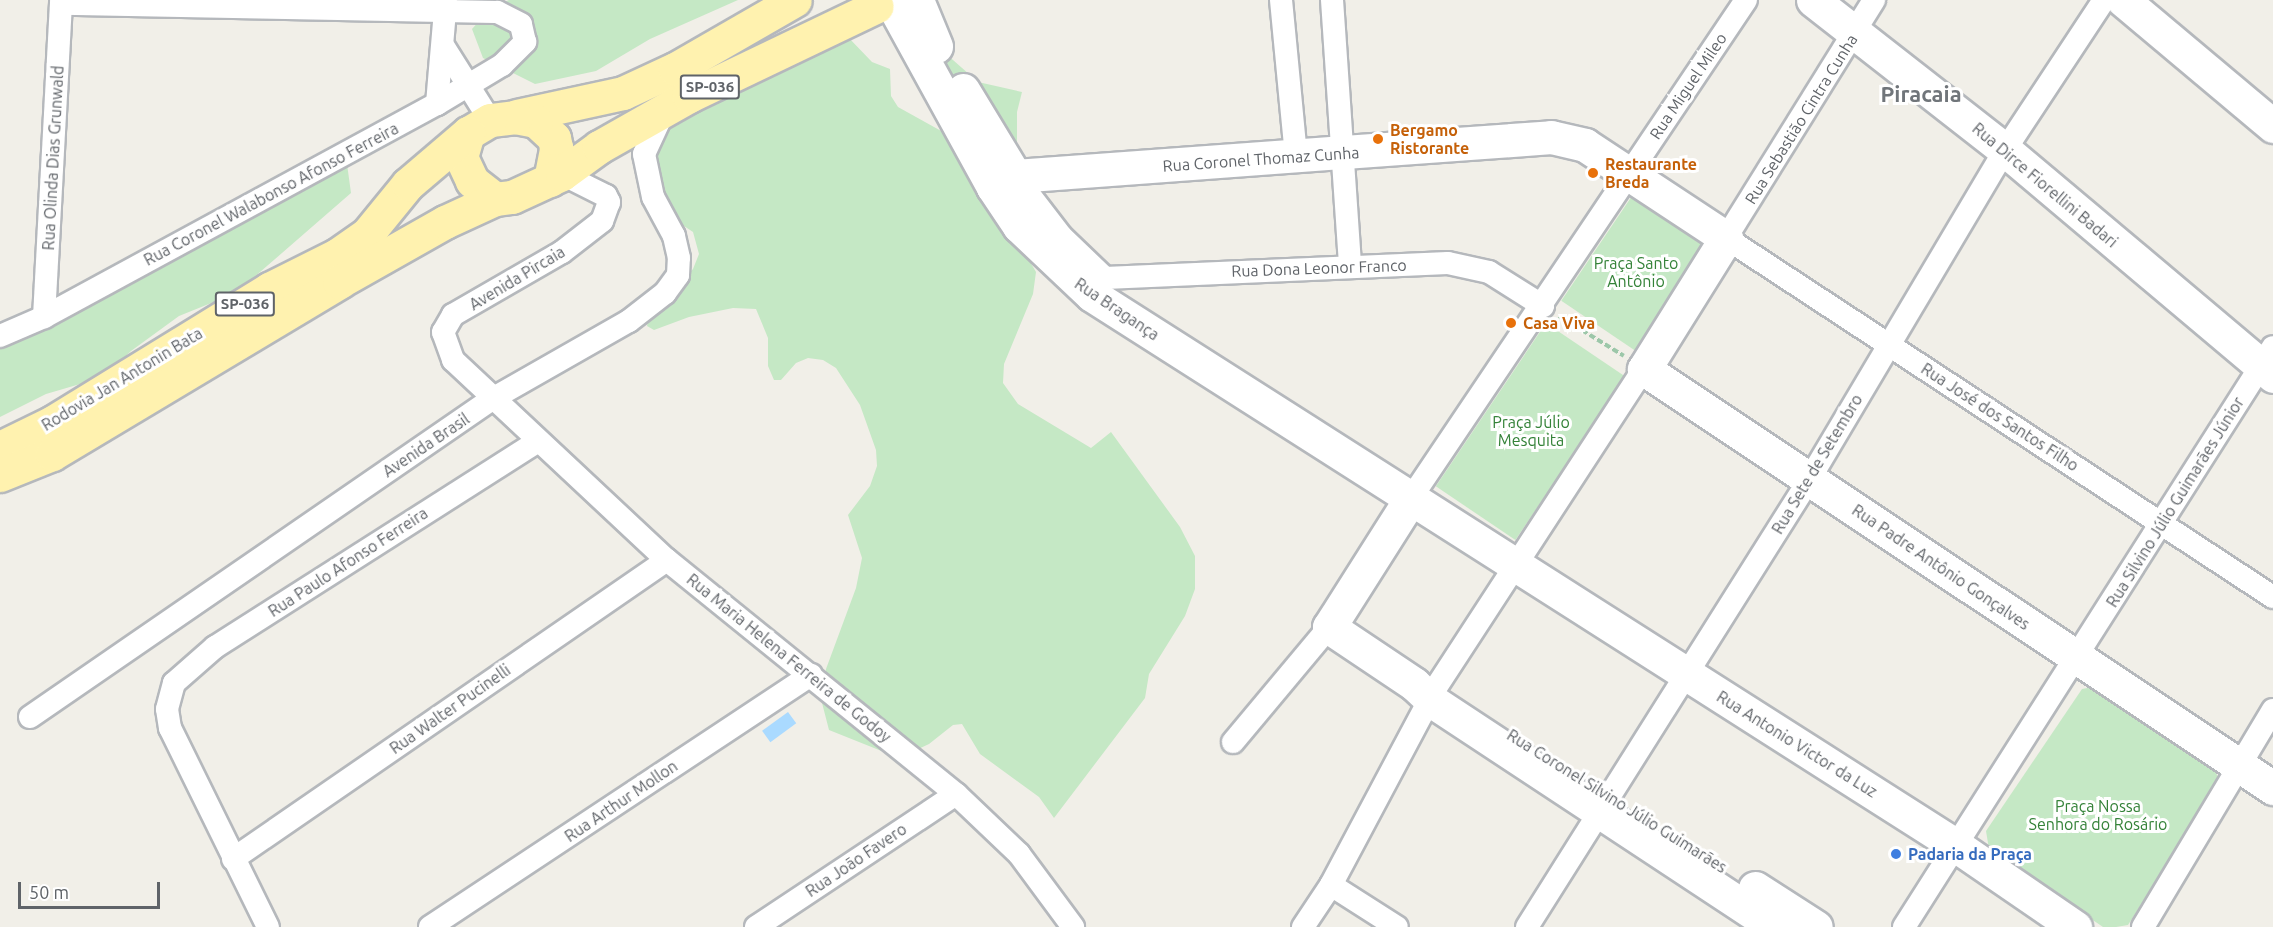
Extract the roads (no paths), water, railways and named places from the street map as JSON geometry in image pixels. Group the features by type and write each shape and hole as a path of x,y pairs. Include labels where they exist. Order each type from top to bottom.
{"main road":[{"name":"Rodovia Jan Antonin Bata","path":"0,448 53,422 269,289 338,255 368,233 421,171 492,123 623,93 675,69 795,0"},
{"name":"SP-036","path":"495,198 522,194 556,177 599,147 663,113 689,96 890,2"},
{"path":"495,198 472,182 464,170 461,157 492,123 536,121 554,138 556,177"},
{"name":"Rodovia Jan Antonin Bata","path":"0,475 52,454 349,276 445,222 495,198"}],"street":[{"path":"1281,0 1296,157"},
{"path":"1332,0 1350,266"},
{"name":"Rua Miguel Mileo","path":"1630,172 1746,0"},
{"name":"Rua Dirce Fiorellini Badari","path":"1813,0 2005,150 2269,363"},
{"name":"Rua Sebastião Cintra Cunha","path":"1726,238 1874,0"},
{"name":"Rua Sete de Setembro","path":"1527,927 1809,480 2005,150 2104,0"},
{"path":"2123,0 2273,126"},
{"path":"61,2 446,7 437,104"},
{"name":"Rua Olinda Dias Grunwald","path":"44,317 61,2"},
{"name":"Rua Bragança","path":"890,2 1004,182 1026,233 1099,286 1411,498"},
{"name":"Rua Coronel Walabonso Afonso Ferreira","path":"0,336 44,317 437,104 520,50 525,32 521,24 506,14 446,7"},
{"path":"444,48 470,83 492,123"},
{"name":"Avenida Brasil","path":"30,717 492,399 636,316 665,293 678,275 674,236 653,197 645,167 648,142 663,113"},
{"name":"Rua Coronel Thomaz Cunha","path":"1004,182 1344,152 1551,137 1585,145 1630,172"},
{"path":"1233,742 1329,627 1411,498 1543,306 1630,172 1726,238 1644,369 1514,567 1427,691 1330,885 1303,927"},
{"name":"Avenida Pircaia","path":"492,399 453,360 443,332 453,315 562,252 602,221 609,202 606,196 556,177"},
{"name":"Rua José dos Santos Filho","path":"1726,238 2273,597"},
{"name":"Rua Dona Leonor Franco","path":"1099,286 1350,266 1472,266 1543,306"},
{"name":"Rua Silvino Júlio Guimarães Júnior","path":"2078,658 2162,524 2269,363"},
{"name":"Rua Padre Antônio Gonçalves","path":"1644,369 2273,788"},
{"name":"Rua Maria Helena Ferreira de Godoy","path":"492,399 667,560 956,794 1019,854 1074,927"},
{"name":"Rua Paulo Afonso Ferreira","path":"233,859 170,728 169,694 183,672 214,647 538,441"},
{"path":"1411,498 1514,567"},
{"name":"Rua Walter Pucinelli","path":"233,859 667,560"},
{"name":"Rua Antonio Victor da Luz","path":"1514,567 1958,847 2075,927"},
{"name":"Rua Coronel Silvino Júlio Guimarães","path":"1329,627 1604,804 1816,927"},
{"path":"1904,927 1958,847 2078,658"},
{"name":"Rua Arthur Mollon","path":"430,927 811,675"},
{"path":"2143,927 2239,764 2273,711"},
{"name":"Rua João Favero","path":"756,927 956,794"},
{"name":"Rua Coronel Silvino Júlio Guimarães","path":"1604,804 1775,927"},
{"path":"233,859 268,927"},
{"path":"1330,885 1397,927"}],"water":[{"path":"788,712 796,723 770,742 762,731"}],"place":[{"name":"Bergamo Ristorante","path":"1378,139"},
{"name":"Restaurante Breda","path":"1593,173"},
{"name":"Casa Viva","path":"1511,323"},
{"name":"Padaria da Praça","path":"1896,854"}],"district":[{"name":"Piracaia","path":"1921,94"}],"park label":[{"name":"Praça Santo Antônio","path":"1636,272"},
{"name":"Praça Júlio Mesquita","path":"1531,431"},
{"name":"Praça Nossa Senhora do Rosário","path":"2098,815"}]}
